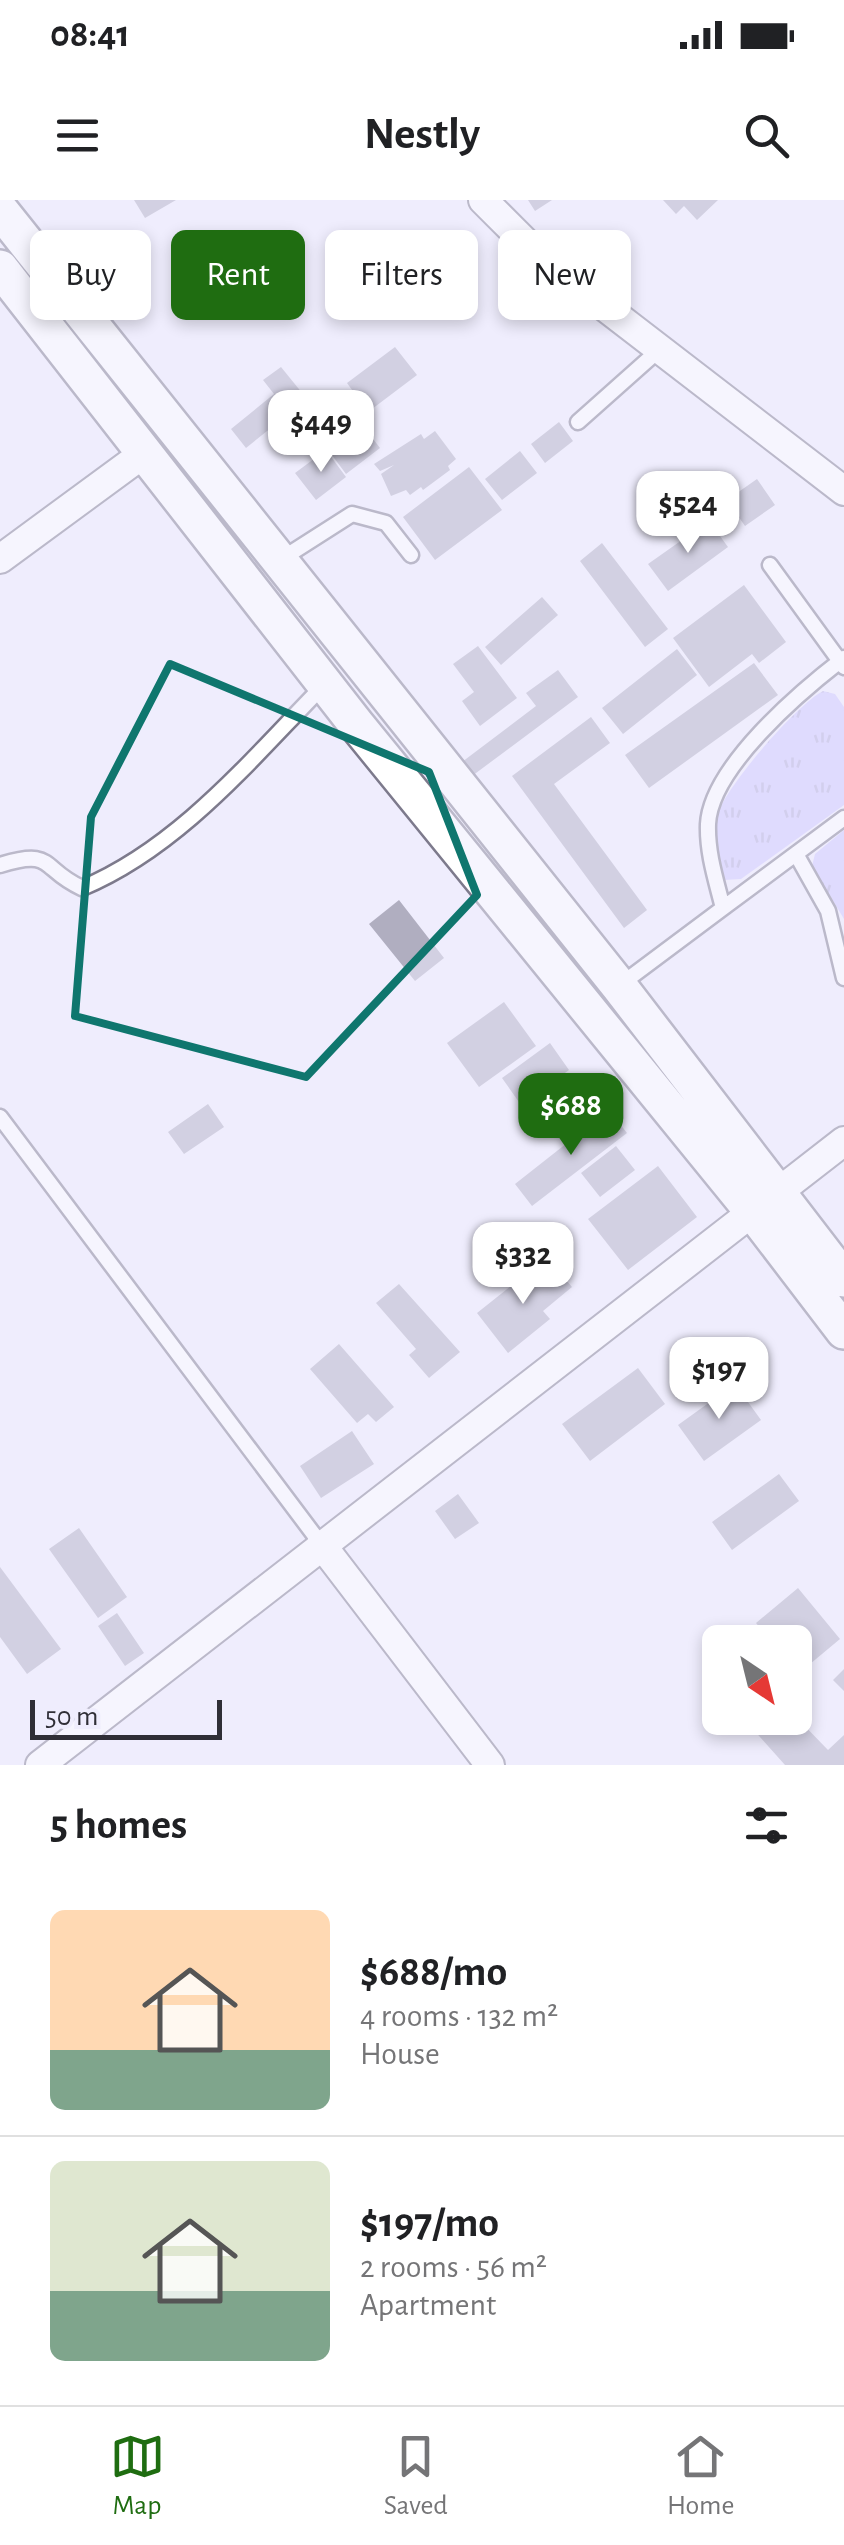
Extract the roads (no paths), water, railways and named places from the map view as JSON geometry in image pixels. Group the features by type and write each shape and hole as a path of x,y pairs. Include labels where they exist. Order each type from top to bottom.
{"street":[{"path":"484,200 540,257 844,491"},
{"path":"0,210 619,986 765,1202 844,1331"},
{"path":"0,268 325,684 765,1202 844,1279"},
{"path":"0,559 143,454"},
{"path":"40,1765 844,1141"},
{"path":"321,1544 490,1765"}],"lane":[{"path":"578,422 660,349"},
{"path":"279,560 352,514 386,523 411,556"},
{"path":"723,908 710,861 708,821 716,789 748,746 843,662 770,566"},
{"path":"0,865 32,856 50,863 63,880 82,888 116,874 203,808 325,684"},
{"path":"619,986 844,818"},
{"path":"796,854 828,911 844,978"},
{"path":"0,1117 321,1544"}]}
